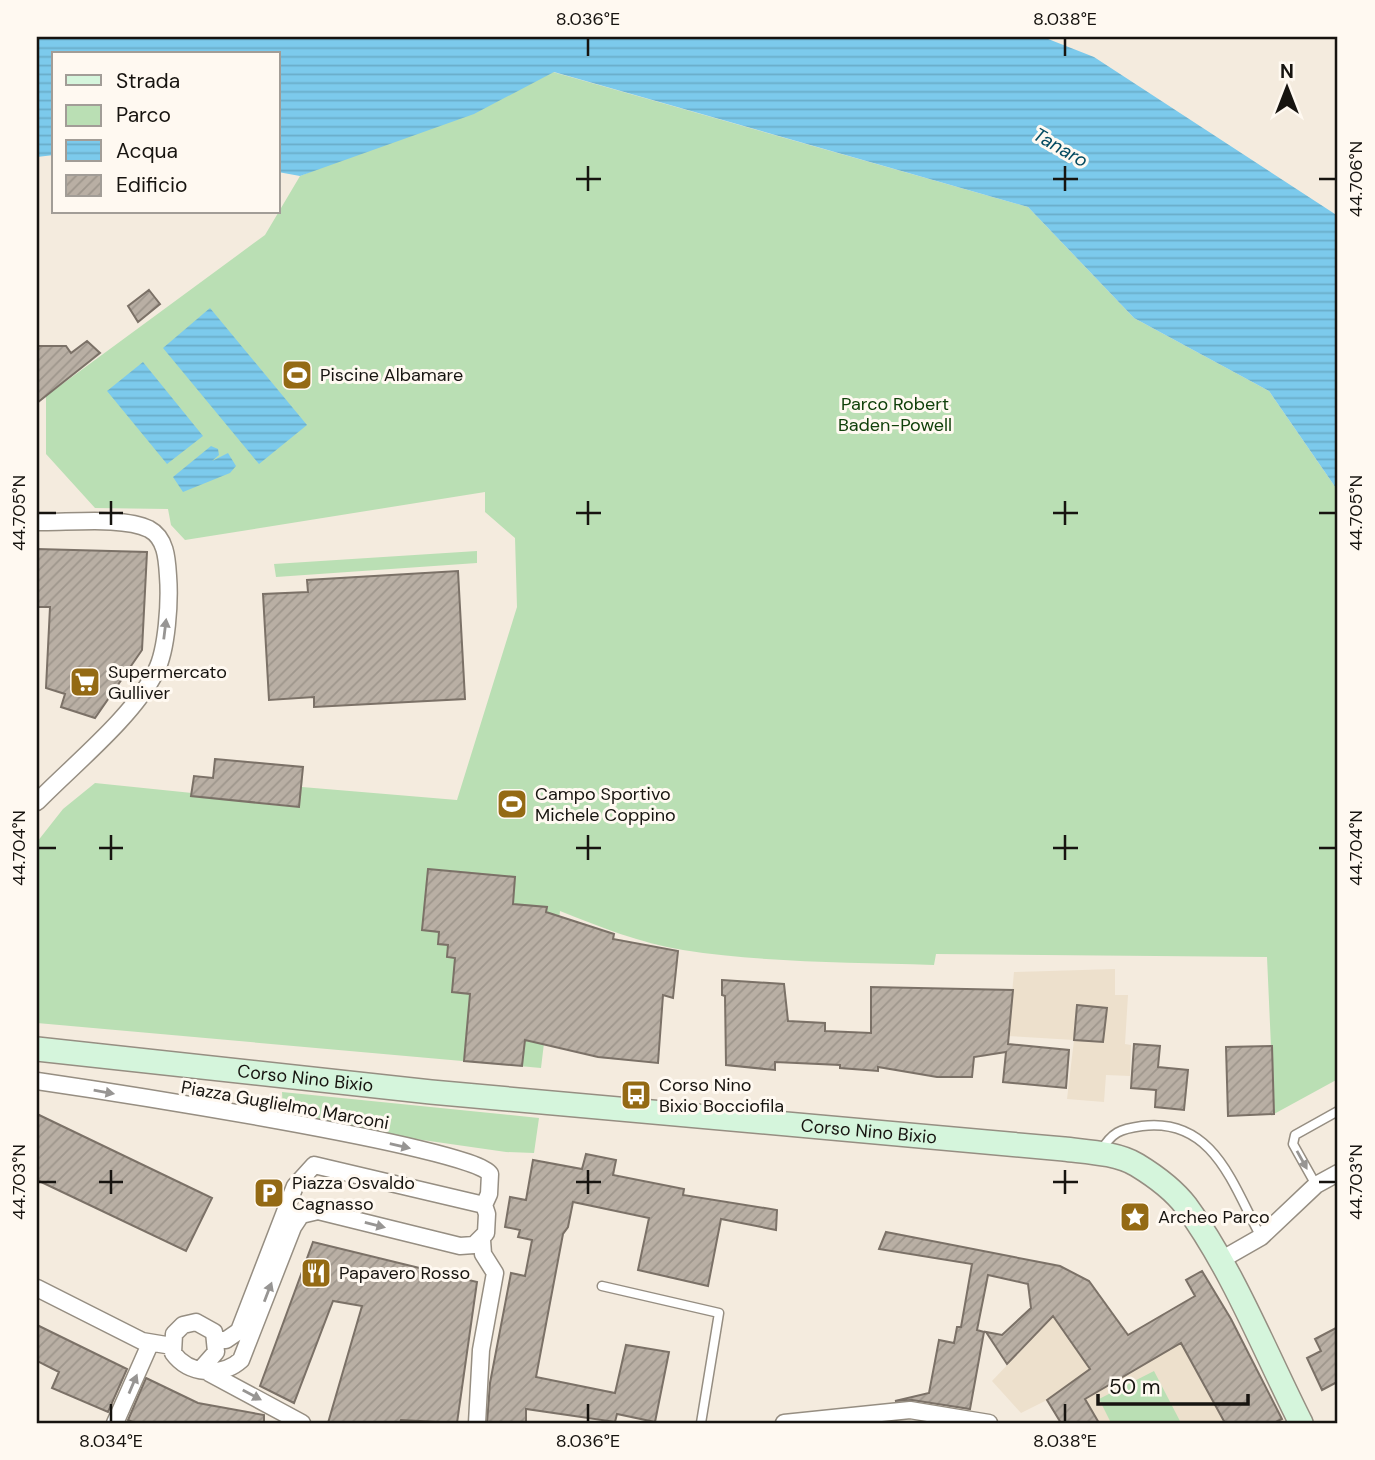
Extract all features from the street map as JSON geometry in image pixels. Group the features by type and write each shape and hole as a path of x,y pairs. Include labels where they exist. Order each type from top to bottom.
{"main road":[{"name":"Corso Nino Bixio","path":"37,1049 431,1093 1100,1153 1134,1163 1163,1182 1185,1206 1219,1261 1301,1423"},
{"name":"Corso Nino Bixio","path":"37,1057 82,1054"}],"street":[{"path":"37,522 131,524 150,529 160,538 166,554 166,618 158,669 148,685 37,802"},
{"name":"Piazza Guglielmo Marconi","path":"37,1081 343,1133 475,1163 489,1174 489,1195 484,1205 488,1223 482,1240"},
{"path":"216,1339 226,1340 239,1331 289,1198 304,1173 314,1165 484,1205"},
{"path":"1219,1261 1261,1237 1316,1185 1338,1173"},
{"path":"201,1369 216,1352 216,1339 209,1327 189,1322 174,1334 173,1353 184,1364 201,1369 223,1372 241,1360 293,1227 301,1214 308,1210 460,1246 482,1240 483,1254 495,1273 481,1350 477,1423"},
{"path":"37,1288 150,1344 172,1346"},
{"path":"115,1423 150,1344"},
{"path":"201,1369 302,1423"},
{"path":"784,1423 910,1410 989,1423"}],"lane":[{"path":"1316,1185 1293,1144 1295,1135 1338,1111"},
{"path":"1100,1153 1111,1134 1121,1129 1157,1124 1190,1132 1215,1151 1261,1237"},
{"path":"602,1286 719,1313 701,1423"}],"shaded area":[{"path":"1115,969 1115,995 1128,995 1125,1044 1131,1045 1130,1076 1106,1075 1104,1102 1067,1099 1074,1040 1008,1036 1014,972"},
{"path":"1202,1271 1285,1423 1061,1423 1047,1400 1021,1413 992,1381 1047,1323 1041,1313 1088,1279 1128,1334 1195,1296 1186,1280"}],"green space":[{"name":"Parco Robert Baden-Powell","path":"553,72 1028,207 1134,318 1269,391 1338,491 1338,1079 1274,1114 1267,957 936,954 934,965 776,960 667,947 620,934 560,911 541,1068 37,1023 37,842 63,809 95,783 192,793 194,776 213,778 215,759 303,767 302,787 457,800 517,607 515,538 485,512 485,492 185,540 171,525 168,509 95,508 46,454 46,396 265,235 280,214 300,176"},
{"path":"477,551 477,563 276,577 274,564"},
{"path":"282,1092 539,1118 534,1153 506,1152 332,1127 283,1111"},
{"path":"1154,1371 1181,1423 1111,1423 1099,1399"}],"water":[{"name":"Tanaro","path":"37,37 1043,37 1094,57 1338,216 1338,491 1269,391 1134,318 1028,207 554,72 474,114 300,176 280,172 280,52 52,52 52,155 37,157"},
{"path":"210,308 307,425 259,464 163,348"},
{"path":"143,362 203,436 167,464 107,391"},
{"path":"211,446 218,449 219,455 212,461 228,453 236,466 230,473 183,492 173,477"}],"building":[{"path":"149,290 160,304 138,322 128,306"},
{"path":"87,341 100,353 37,403 37,346 66,346 71,353"},
{"path":"37,549 147,552 142,650 95,718 61,707 65,694 46,688 50,607 37,607"},
{"path":"458,571 465,699 314,707 314,697 269,700 263,594 308,592 307,580"},
{"path":"215,759 303,767 299,807 191,796 194,776 213,778"},
{"path":"428,869 515,877 513,904 547,907 546,912 614,934 613,939 678,951 673,998 663,995 658,1063 598,1057 525,1040 522,1066 464,1061 470,994 452,992 455,958 447,957 448,945 438,944 439,932 422,930"},
{"path":"722,980 784,984 788,1021 825,1023 825,1031 871,1033 871,987 1013,990 1008,1044 1069,1050 1066,1088 1003,1082 1006,1052 974,1057 972,1077 937,1077 878,1067 878,1071 840,1068 840,1065 775,1062 775,1070 726,1065 725,996 722,995"},
{"path":"1077,1005 1107,1008 1103,1042 1074,1040"},
{"path":"1134,1044 1160,1046 1158,1067 1188,1070 1184,1110 1155,1107 1156,1090 1131,1088"},
{"path":"1272,1046 1274,1114 1228,1116 1226,1047"},
{"path":"37,1114 212,1198 186,1251 37,1180"},
{"path":"586,1154 616,1160 613,1175 684,1189 683,1195 777,1210 776,1230 721,1219 708,1286 638,1270 649,1218 573,1202 568,1227 563,1234 536,1377 615,1393 626,1345 669,1352 655,1422 617,1414 615,1422 526,1409 526,1423 487,1423 490,1383 511,1273 525,1276 532,1240 518,1237 520,1230 505,1227 510,1197 526,1200 533,1160 582,1169"},
{"path":"886,1232 1060,1266 1089,1281 1128,1335 1195,1296 1186,1280 1202,1271 1231,1319 1282,1419 1274,1423 1225,1423 1181,1343 1085,1399 1099,1423 1061,1423 1047,1400 1090,1369 1053,1316 1007,1364 986,1332 1002,1335 1031,1308 1028,1284 988,1275 977,1330 984,1332 970,1409 912,1400 895,1401 929,1393 939,1340 954,1343 957,1327 961,1327 972,1264 879,1249"},
{"path":"313,1242 477,1282 457,1423 401,1420 400,1423 328,1423 362,1306 333,1301 294,1403 260,1386"},
{"path":"37,1325 127,1369 108,1412 52,1388 59,1372 37,1361"},
{"path":"1338,1327 1338,1385 1337,1382 1322,1390 1307,1358 1321,1351 1315,1339"},
{"path":"146,1378 198,1403 264,1415 264,1423 135,1423 128,1420"}],"place":[{"name":"Piscine Albamare","path":"297,375"},
{"name":"Supermercato Gulliver","path":"85,682"},
{"name":"Campo Sportivo Michele Coppino","path":"512,804"},
{"name":"Corso Nino Bixio Bocciofila","path":"636,1095"},
{"name":"Piazza Osvaldo Cagnasso","path":"269,1193"},
{"name":"Archeo Parco","path":"1135,1217"},
{"name":"Papavero Rosso","path":"316,1273"}]}
